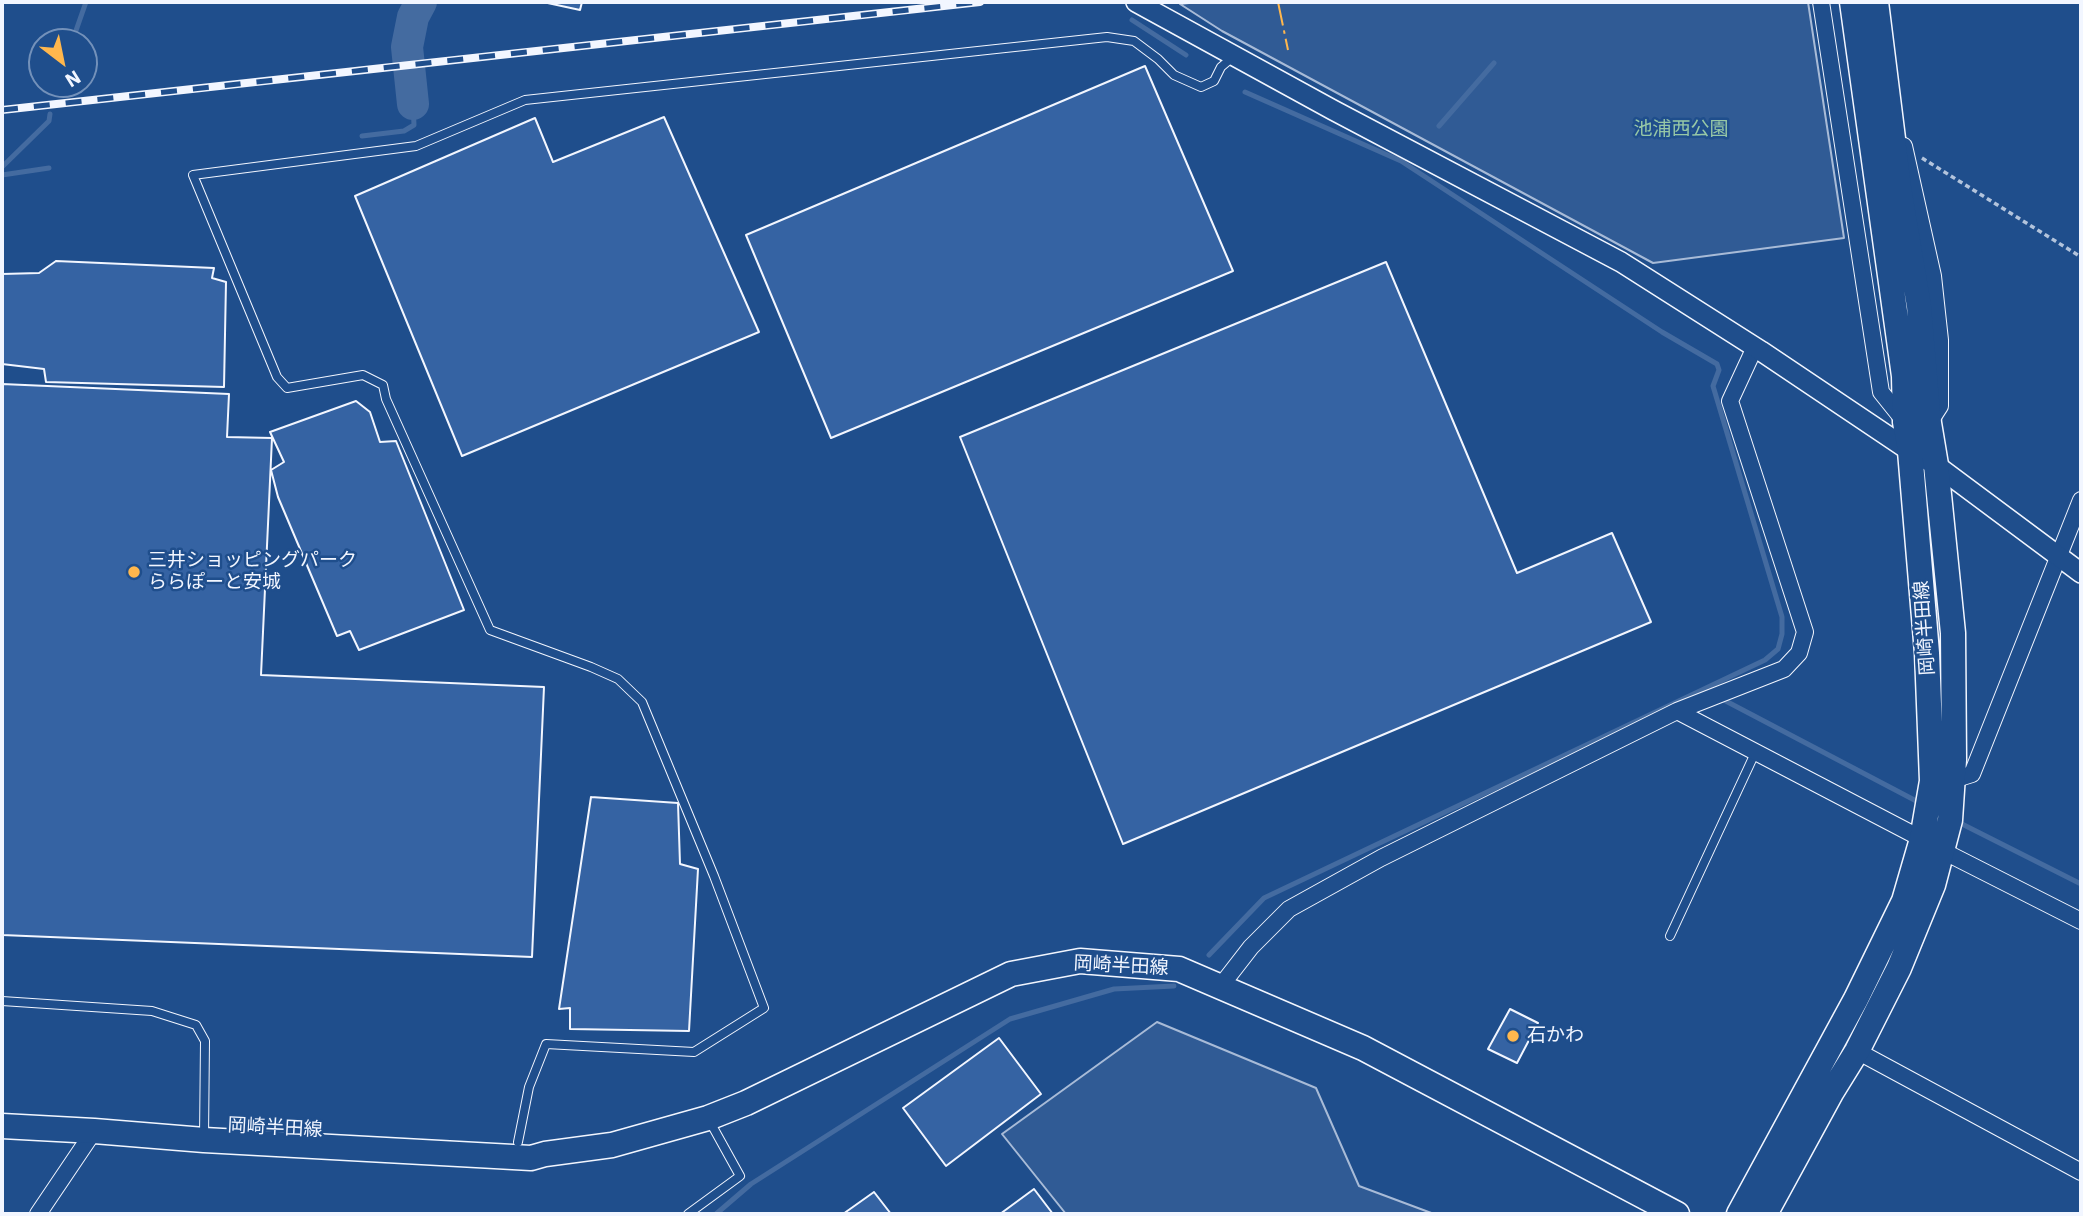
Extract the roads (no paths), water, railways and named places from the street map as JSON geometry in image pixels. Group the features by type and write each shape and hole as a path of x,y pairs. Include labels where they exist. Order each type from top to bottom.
{"main road":[{"name":"岡崎半田線","path":"1765,1214 1857,1051 1899,968 1920,919 1932,845 1930,704 1910,451 1917,422 1919,306 1889,185 1852,2"},
{"name":"岡崎半田線","path":"1876,2 1889,185"},
{"name":"岡崎半田線","path":"1738,1214 1856,999 1932,845 1950,820 1953,780 1953,633 1936,465 1917,422"},
{"name":"岡崎半田線","path":"2,1112 204,1132 531,1158 612,1145 708,1118 746,1103 1011,974 1080,961 1179,970 1220,987 1363,1048 1677,1214"},
{"name":"岡崎半田線","path":"2,1126 94,1131 525,1142 545,1154"}],"street":[{"path":"1136,2 1621,262 1755,347 1910,451 1936,465 2081,573"},
{"path":"1821,2 1881,392 1917,422 1940,406 1940,340 1933,276 1904,147 1884,2"},
{"path":"1220,987 1251,947 1289,909 1381,859 1677,711 1784,669 1799,653 1805,632 1730,401 1755,347"},
{"path":"1953,780 1972,774 2081,500"},
{"path":"1677,711 2081,921"},
{"path":"1857,1051 2081,1171"},
{"path":"38,1214 94,1131"}],"lane":[{"path":"517,1142 529,1087 545,1044 694,1052 764,1008 715,876 642,702 618,679 490,630 386,399 383,386 363,375 287,388 277,377 192,175 416,146 526,100 1107,37 1134,41 1174,75 1201,87 1214,81 1221,67 1234,56"},
{"path":"1670,936 1756,751"},
{"path":"2,1001 152,1011 196,1025 205,1041 204,1132"},
{"path":"688,1214 740,1176 708,1118"}],"waterway":[{"path":"77,28 86,2"},
{"path":"413,104 407,47 413,17 421,2"},
{"path":"1132,20 1186,55"},
{"path":"1439,126 1494,63"},
{"path":"1209,955 1264,898 1765,660 1778,649 1782,634 1782,617 1713,386 1719,370 1717,364 1662,332 1401,161 1245,92"},
{"path":"362,136 404,131 414,125 413,104"},
{"path":"2,167 49,121 50,114"},
{"path":"2,175 49,168"},
{"path":"1720,698 1922,804"},
{"path":"1956,821 2081,884"},
{"path":"716,1214 751,1184 1010,1019 1114,989 1174,986"}],"railway":[{"path":"2,110 980,2"}],"place":[{"name":"三井ショッピングパーク ららぽーと安城","path":"134,572"},
{"name":"石かわ","path":"1513,1036"}],"park label":[{"name":"池浦西公園","path":"1681,130"}]}
